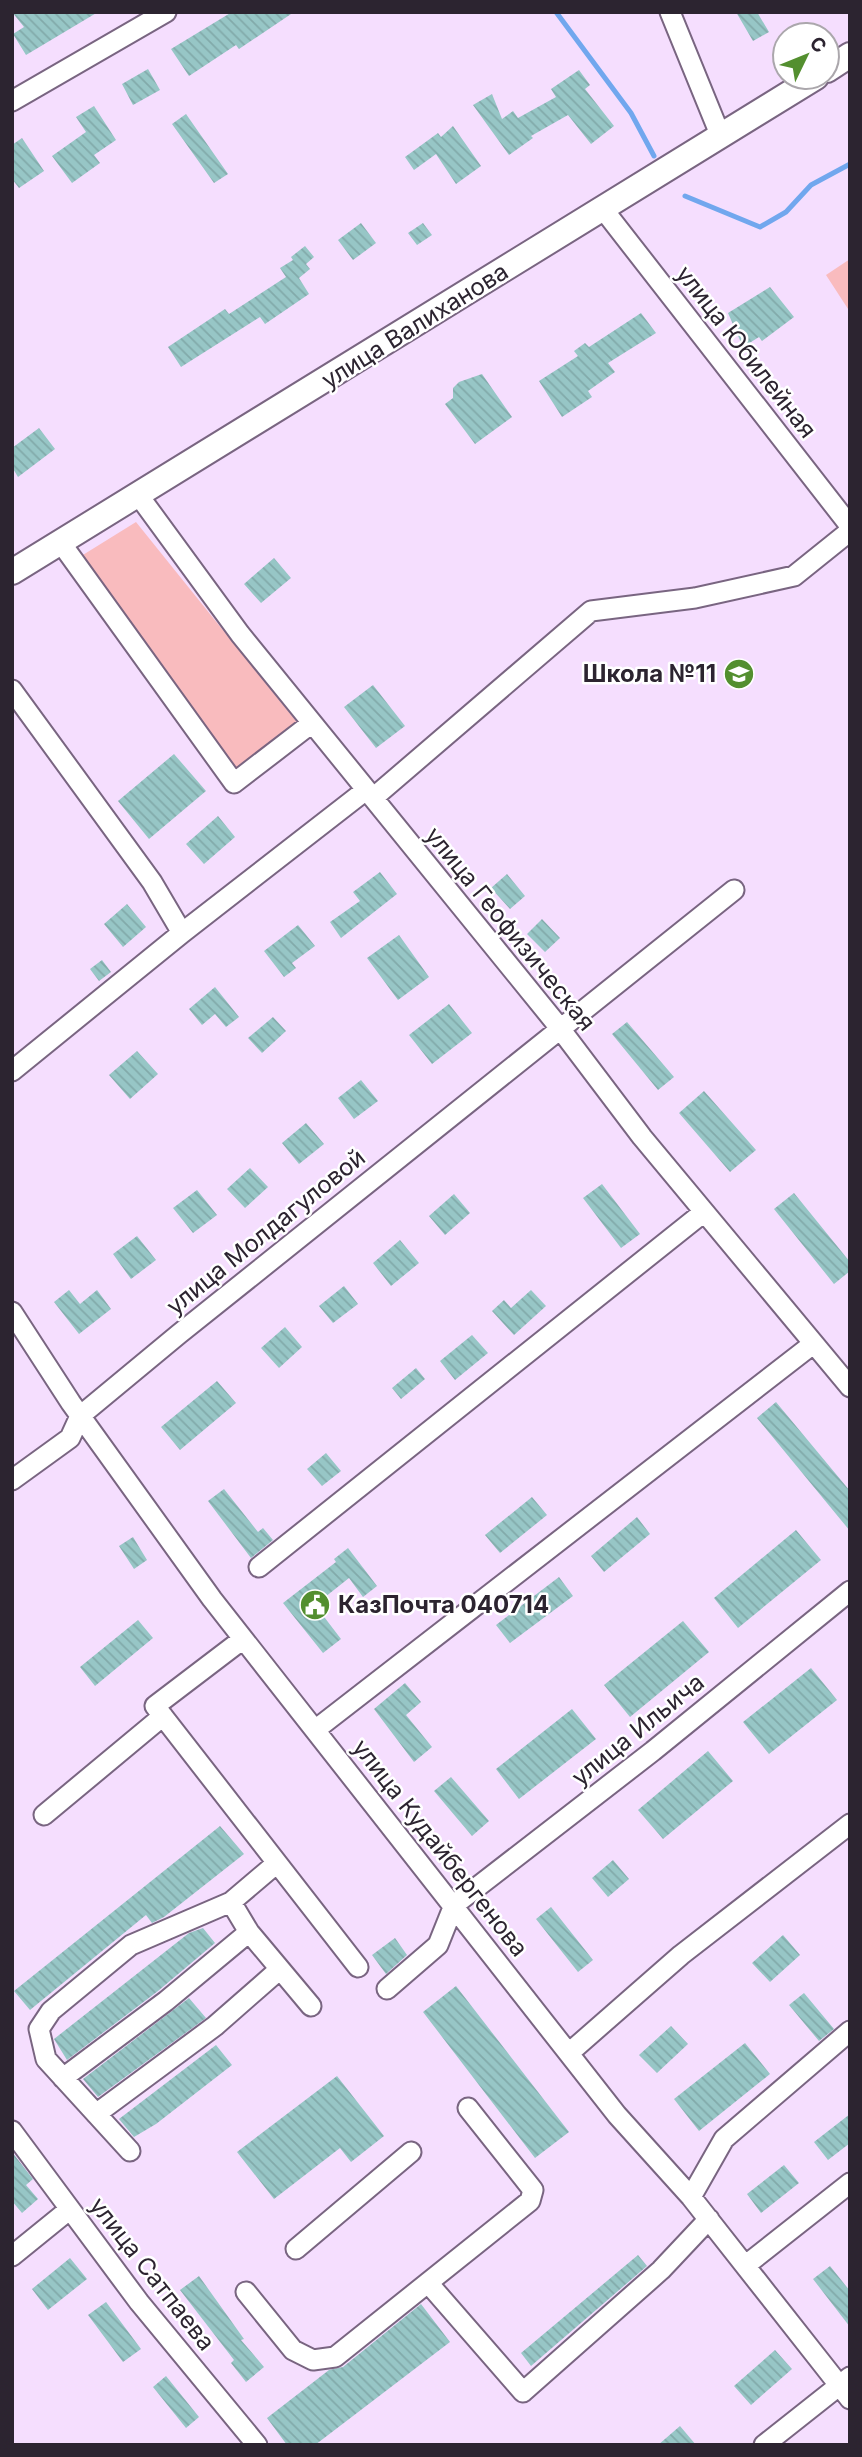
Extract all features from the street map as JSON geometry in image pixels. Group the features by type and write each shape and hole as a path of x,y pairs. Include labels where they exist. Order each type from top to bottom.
{"main road":[{"name":"улица Валиханова","path":"12,572 794,91"}],"street":[{"path":"12,101 166,12"},
{"path":"670,12 721,137"},
{"name":"улица Юбилейная","path":"603,209 850,526"},
{"name":"улица Геофизическая","path":"139,496 240,634 559,1028 704,1212 850,1387"},
{"path":"12,1071 182,933 370,794 591,611 695,598 794,576 850,531"},
{"path":"61,543 234,783 312,723"},
{"path":"12,690 130,851 182,933"},
{"name":"улица Молдагуловой","path":"12,1480 70,1438 80,1416 559,1028 734,890"},
{"path":"259,1567 704,1212"},
{"name":"улица Кудайбергенова","path":"12,1312 80,1416 243,1639 617,2115 691,2197 846,2387"},
{"path":"316,1730 813,1344"},
{"name":"улица Ильича","path":"454,1905 850,1591"},
{"path":"243,1639 155,1706 359,1968"},
{"path":"44,1815 163,1716"},
{"path":"569,2053 681,1955 850,1824"},
{"path":"130,2151 46,2060 39,2029 51,2011 131,1945 230,1902 277,1863"},
{"path":"230,1902 249,1932 310,2006"},
{"path":"387,1989 438,1945 454,1905"},
{"path":"63,2078 166,2001 249,1932"},
{"path":"96,2114 215,2026 280,1969"},
{"path":"691,2197 724,2139 850,2031"},
{"path":"246,2292 293,2350 313,2360 335,2357 530,2201 533,2190 468,2108"},
{"name":"улица Сатпаева","path":"12,2131 139,2302 257,2445"},
{"path":"296,2249 411,2152"},
{"path":"746,2265 850,2183"},
{"path":"12,2256 70,2208"},
{"path":"429,2284 523,2392 662,2270 709,2219"},
{"path":"764,2445 846,2387"}],"shaded area":[{"path":"850,259 850,312 826,275"},
{"path":"136,522 300,726 235,776 78,558"}],"building":[{"path":"12,12 98,12 26,55 13,34 24,27"},
{"path":"232,12 294,12 239,49 236,45 189,76 171,49"},
{"path":"736,12 757,12 769,32 753,41"},
{"path":"148,69 160,90 133,105 122,84"},
{"path":"579,70 590,85 585,89 614,126 591,144 568,115 531,136 533,138 509,155 473,105 492,94 502,119 513,111 518,118 556,97 551,89"},
{"path":"94,106 116,140 94,155 100,163 72,183 52,156 86,132 76,117"},
{"path":"186,114 228,174 214,183 172,124"},
{"path":"453,126 481,166 456,184 436,154 414,170 405,157 438,133 441,137"},
{"path":"22,138 44,171 19,188 12,179 12,145"},
{"path":"361,223 376,243 353,260 338,240"},
{"path":"423,223 432,235 417,245 408,233"},
{"path":"305,246 314,257 306,264 310,269 299,278 309,294 265,324 260,317 181,367 168,347 225,309 229,314 286,277 280,268 293,260 291,257"},
{"path":"770,287 794,317 762,341 759,337 743,347 728,313"},
{"path":"641,313 656,333 608,363 615,372 588,391 592,397 562,417 539,381 578,356 574,351 585,343 589,347"},
{"path":"482,374 512,417 475,444 445,404 453,398 453,388 459,382"},
{"path":"39,428 55,449 18,477 12,467 12,448"},
{"path":"274,558 291,578 261,603 244,584"},
{"path":"373,685 405,726 376,748 344,707"},
{"path":"174,754 206,791 149,839 118,801"},
{"path":"218,816 235,837 204,864 186,844"},
{"path":"380,872 397,894 341,938 330,922 360,901 353,892"},
{"path":"507,874 525,896 510,909 491,888"},
{"path":"127,904 146,927 123,947 104,924"},
{"path":"542,919 560,938 545,952 527,934"},
{"path":"298,925 315,946 292,963 296,968 284,977 264,951"},
{"path":"399,935 429,977 398,1000 367,958"},
{"path":"102,960 111,972 99,981 90,969"},
{"path":"215,987 239,1017 226,1027 215,1014 202,1025 189,1009"},
{"path":"449,1004 472,1033 432,1064 409,1035"},
{"path":"273,1017 286,1031 262,1053 248,1038"},
{"path":"627,1022 674,1077 658,1090 612,1034"},
{"path":"137,1051 158,1074 130,1099 109,1075"},
{"path":"361,1080 378,1101 354,1119 338,1098"},
{"path":"704,1091 756,1150 730,1172 679,1113"},
{"path":"306,1123 324,1144 299,1164 282,1143"},
{"path":"250,1168 268,1187 245,1208 227,1189"},
{"path":"602,1184 640,1234 621,1248 583,1198"},
{"path":"197,1190 217,1215 193,1233 173,1208"},
{"path":"794,1193 850,1262 850,1271 834,1284 774,1209"},
{"path":"454,1194 470,1213 445,1235 429,1216"},
{"path":"137,1236 156,1260 131,1279 113,1254"},
{"path":"400,1240 419,1263 391,1286 373,1263"},
{"path":"344,1286 358,1304 333,1323 319,1306"},
{"path":"69,1290 80,1304 97,1290 111,1309 79,1334 54,1302"},
{"path":"531,1290 546,1306 514,1335 492,1311 504,1300 511,1308"},
{"path":"285,1327 302,1347 279,1368 261,1348"},
{"path":"472,1335 488,1353 455,1380 440,1361"},
{"path":"416,1368 425,1379 401,1399 392,1388"},
{"path":"217,1381 236,1403 180,1450 161,1427"},
{"path":"776,1402 850,1491 850,1531 757,1418"},
{"path":"326,1453 341,1471 322,1486 307,1469"},
{"path":"224,1489 258,1532 263,1528 273,1540 251,1558 208,1501"},
{"path":"532,1497 547,1515 500,1553 485,1535"},
{"path":"637,1517 650,1534 604,1572 591,1556"},
{"path":"796,1530 821,1560 738,1628 714,1598"},
{"path":"133,1537 147,1560 134,1569 119,1546"},
{"path":"348,1548 377,1586 363,1597 349,1578 315,1605 341,1639 323,1653 283,1603 336,1562 334,1559"},
{"path":"559,1577 573,1596 510,1643 496,1625"},
{"path":"138,1620 153,1638 95,1686 80,1667"},
{"path":"683,1621 709,1652 630,1717 604,1685"},
{"path":"811,1668 837,1700 769,1754 743,1722"},
{"path":"405,1683 421,1702 406,1715 432,1747 414,1762 374,1709"},
{"path":"572,1709 596,1739 519,1799 496,1769"},
{"path":"708,1751 733,1781 663,1839 638,1810"},
{"path":"451,1777 489,1821 472,1836 434,1791"},
{"path":"220,1826 244,1854 164,1917 152,1923 146,1915 30,2010 14,1991"},
{"path":"613,1860 629,1879 608,1897 592,1878"},
{"path":"551,1907 593,1960 578,1972 536,1919"},
{"path":"203,1928 215,1943 158,1991 67,2060 54,2039 189,1933"},
{"path":"783,1935 800,1955 770,1982 752,1963"},
{"path":"395,1938 407,1955 386,1974 372,1955"},
{"path":"456,1986 569,2132 535,2158 423,2012"},
{"path":"804,1993 834,2029 819,2041 789,2005"},
{"path":"189,1998 206,2018 98,2097 83,2079"},
{"path":"671,2026 688,2044 657,2073 639,2055"},
{"path":"745,2043 770,2074 699,2131 674,2099"},
{"path":"216,2045 232,2065 156,2124 134,2137 119,2119"},
{"path":"337,2076 384,2136 351,2162 340,2148 274,2199 237,2152"},
{"path":"850,2114 850,2143 828,2160 814,2142"},
{"path":"12,2152 33,2179 26,2185 38,2199 22,2213 12,2201"},
{"path":"784,2165 799,2183 761,2213 747,2194"},
{"path":"638,2255 647,2266 531,2366 521,2353"},
{"path":"70,2258 87,2279 48,2310 32,2289"},
{"path":"830,2266 850,2291 850,2327 813,2279"},
{"path":"199,2276 244,2339 241,2340 264,2367 246,2382 231,2363 234,2360 180,2290"},
{"path":"106,2302 141,2349 123,2362 88,2315"},
{"path":"421,2304 450,2342 315,2445 287,2445 267,2418 329,2370 343,2367"},
{"path":"775,2350 792,2369 751,2405 734,2386"},
{"path":"166,2376 199,2417 186,2428 153,2387"},
{"path":"680,2426 696,2445 658,2445"}],"waterway":[{"path":"556,12 631,113 654,156"},
{"path":"685,196 760,227 786,212 811,185 850,164"}],"place":[{"name":"Школа №11","path":"739,674"},
{"name":"КазПочта 040714","path":"315,1605"}]}
